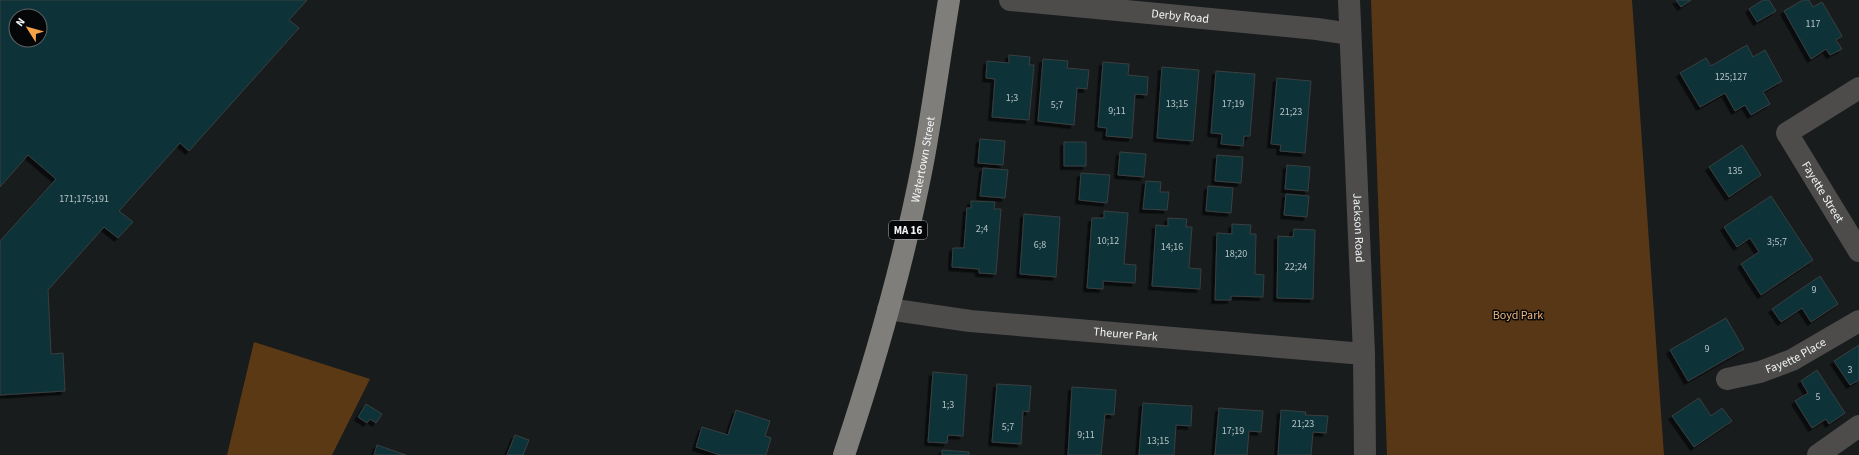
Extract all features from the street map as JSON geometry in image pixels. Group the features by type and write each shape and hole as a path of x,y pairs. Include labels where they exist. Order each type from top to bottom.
{"main road":[{"name":"Watertown Street","path":"844,455 863,397 888,309 923,161 949,0"}],"street":[{"name":"Derby Road","path":"1010,0 1309,28 1350,34"},
{"name":"Jackson Road","path":"1349,0 1364,354 1365,455"},
{"name":"Fayette Street","path":"1859,88 1787,133 1859,251"},
{"name":"Theurer Park","path":"888,309 970,321 1364,354"},
{"name":"Fayette Place","path":"1727,379 1760,372 1792,360 1859,321"},
{"path":"1818,455 1859,426"}],"green space":[{"name":"Boyd Park","path":"1371,0 1632,0 1664,455 1387,455"}],"shaded area":[{"path":"254,342 370,379 332,455 227,455"}],"building":[{"path":"0,0 307,0 289,20 299,28 189,151 180,143 119,211 133,222 118,238 104,227 48,290 51,354 63,353 65,391 0,395 0,241 56,179 28,155 0,187"},
{"path":"1676,0 1691,0 1681,7"},
{"path":"1763,0 1769,0 1776,11 1757,22 1749,9"},
{"path":"1803,0 1809,0 1813,7 1822,2 1842,36 1836,40 1842,49 1830,55 1826,49 1811,59 1784,11"},
{"path":"1747,45 1753,57 1765,50 1782,81 1763,92 1770,104 1751,115 1745,105 1735,111 1725,93 1700,107 1680,73 1706,58 1711,66"},
{"path":"1009,55 1030,57 1029,65 1034,65 1029,120 992,117 995,79 986,78 987,61 1009,63"},
{"path":"1043,59 1068,61 1067,68 1089,70 1087,89 1077,88 1074,125 1038,121"},
{"path":"1103,62 1129,64 1128,75 1148,77 1147,95 1135,94 1132,138 1106,136 1107,128 1098,127"},
{"path":"1162,67 1199,70 1193,141 1157,138"},
{"path":"1216,71 1255,74 1250,136 1244,136 1243,146 1221,144 1222,134 1211,133"},
{"path":"1277,78 1311,81 1305,153 1280,151 1281,145 1271,144"},
{"path":"980,139 1005,141 1003,165 978,163"},
{"path":"1064,142 1086,142 1086,166 1064,166"},
{"path":"1742,145 1761,175 1729,197 1709,167"},
{"path":"1120,152 1146,154 1144,177 1118,175"},
{"path":"1217,155 1243,157 1241,183 1215,181"},
{"path":"1287,165 1310,167 1308,191 1285,189"},
{"path":"983,168 1008,170 1005,198 980,196"},
{"path":"1081,173 1110,175 1107,203 1079,200"},
{"path":"1146,181 1161,182 1160,192 1169,192 1167,210 1143,209"},
{"path":"1208,186 1233,188 1231,213 1206,211"},
{"path":"1286,194 1309,196 1307,217 1284,215"},
{"path":"1771,196 1813,260 1761,295 1741,264 1759,252 1750,238 1737,247 1724,227"},
{"path":"971,201 995,202 994,209 1001,209 996,274 979,273 979,269 952,267 953,248 964,248 967,208 971,208"},
{"path":"1104,211 1128,213 1124,264 1136,265 1135,283 1103,281 1103,289 1087,288 1092,218 1104,218"},
{"path":"1024,214 1060,217 1056,277 1020,274"},
{"path":"1168,218 1187,219 1186,227 1192,227 1189,268 1201,269 1200,289 1152,286 1156,225 1168,226"},
{"path":"1232,224 1251,225 1250,234 1256,234 1255,274 1264,275 1263,297 1231,296 1231,300 1215,300 1217,233 1232,234"},
{"path":"1294,229 1315,230 1313,299 1277,298 1278,236 1293,237"},
{"path":"1820,276 1838,304 1811,322 1802,308 1781,322 1772,309"},
{"path":"1726,318 1744,349 1688,381 1670,350"},
{"path":"1859,345 1859,380 1850,385 1834,361"},
{"path":"1817,370 1845,413 1829,424 1826,419 1812,428 1795,401 1808,393 1801,381"},
{"path":"933,372 967,375 963,436 948,435 947,443 928,442"},
{"path":"997,384 1031,386 1029,412 1023,411 1021,444 992,442"},
{"path":"1072,387 1116,390 1114,415 1105,414 1101,455 1068,455"},
{"path":"1699,398 1711,416 1722,408 1732,421 1694,447 1672,416"},
{"path":"1143,403 1192,406 1191,426 1176,425 1174,455 1139,455"},
{"path":"366,404 382,414 376,423 370,419 367,423 358,417"},
{"path":"1219,408 1263,411 1261,432 1249,431 1247,455 1215,455"},
{"path":"736,410 770,421 765,436 771,438 766,455 720,455 696,447 702,427 728,435"},
{"path":"1281,410 1306,412 1305,415 1328,416 1326,433 1313,432 1311,455 1278,455"},
{"path":"515,435 529,440 523,455 507,455"},
{"path":"377,445 406,455 374,455"},
{"path":"942,450 969,452 969,455 942,455"}]}
